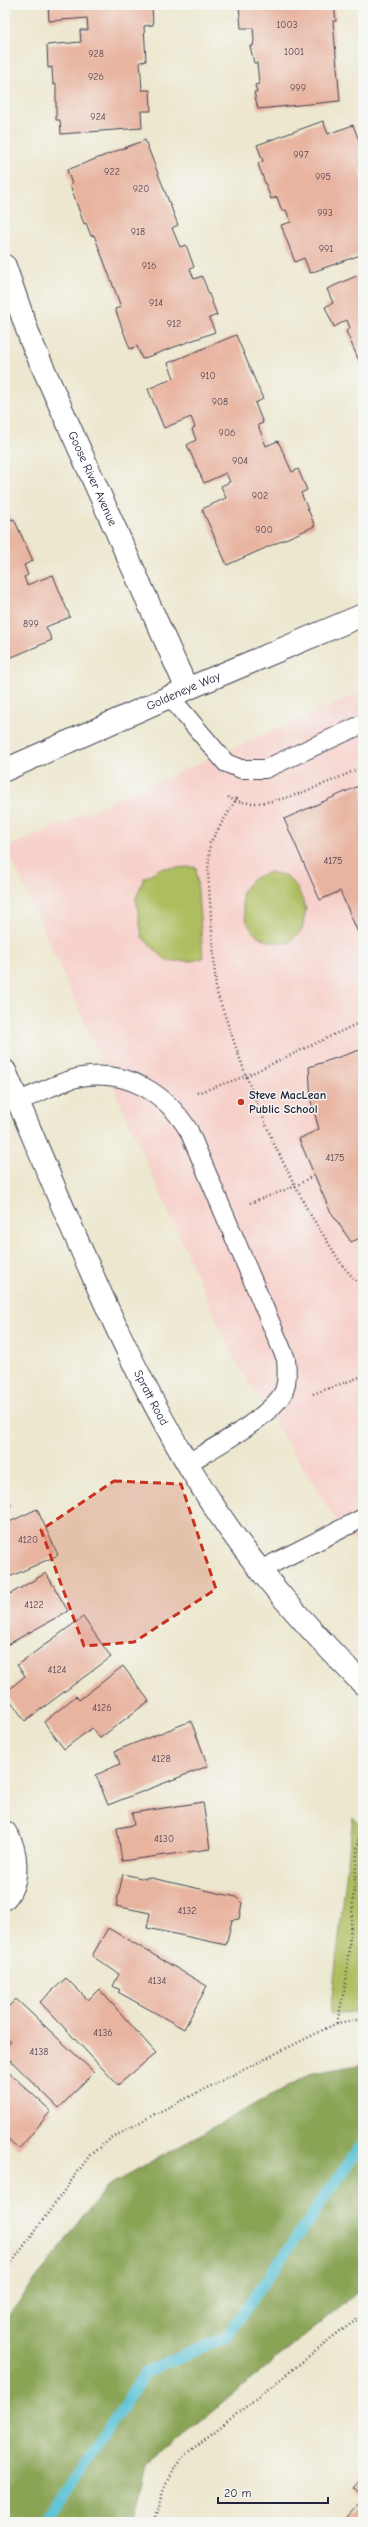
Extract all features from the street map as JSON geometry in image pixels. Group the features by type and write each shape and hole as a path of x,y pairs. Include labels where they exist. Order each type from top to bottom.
{"street":[{"name":"Goose River Avenue","path":"5,266 32,341 178,693"},
{"name":"Goldeneye Way","path":"5,770 178,693 363,615"},
{"name":"Spratt Road","path":"5,1071 124,1341 155,1407 213,1505 260,1570 310,1629 363,1684"},
{"path":"5,1832 9,1838 15,1864 15,1876 5,1898"}],"lane":[{"path":"178,693 226,763 241,769 265,768 363,724"},
{"path":"18,1101 80,1078 101,1076 139,1083 152,1090 169,1104 189,1131 286,1359 287,1376 283,1393 260,1417 231,1438 188,1463"},
{"path":"260,1570 363,1518"}],"path":[{"path":"319,786 363,767"},
{"path":"241,769 237,802 210,843 208,873 216,990 246,1076 274,1144 296,1186 342,1265 363,1288"},
{"path":"169,1104 246,1076 363,1021"},
{"path":"224,1213 296,1186 314,1175"},
{"path":"283,1393 306,1396 363,1376"},
{"path":"338,2023 346,1982 361,1807"},
{"path":"5,2272 90,2155 108,2140 153,2115 338,2023 363,2019"},
{"path":"154,2522 163,2490 174,2467 186,2454 363,2316"}],"highlighted area":[{"path":"114,1481 181,1484 216,1589 134,1642 84,1646 41,1530"}],"shaded area":[{"name":"Steve MacLean Public School","path":"363,691 363,1551 338,1523 233,1357 7,848"}],"green space":[{"path":"196,867 203,958 192,961 167,961 142,937 136,898 144,878 161,868"},
{"path":"270,872 287,876 298,889 306,909 302,930 289,943 267,940 259,936 252,931 245,914 242,892 254,878"},
{"path":"353,1817 363,1827 363,2011 330,2014"},
{"path":"363,2064 363,2290 359,2291 147,2465 133,2522 5,2522 5,2320 106,2187 310,2074"}],"building":[{"path":"48,5 152,5 153,25 144,26 146,61 140,62 142,90 150,90 151,111 141,111 142,128 61,134 60,120 56,120 56,84 53,85 52,67 48,68 47,45 81,42 80,30 88,30 87,18 49,21"},
{"path":"239,5 334,5 336,21 333,21 340,101 258,109 254,92 257,92 255,85 259,84 257,63 254,63 250,46 253,46 254,40 253,28 241,28"},
{"path":"323,121 328,134 353,125 363,151 363,169 359,170 363,182 363,254 310,273 304,258 295,262 281,225 291,222 286,210 282,211 277,197 271,199 258,164 263,161 257,145"},
{"path":"145,140 178,225 172,228 180,247 186,245 194,267 190,269 194,279 202,276 217,315 209,318 215,332 142,359 137,346 130,349 115,309 121,307 94,235 91,236 86,223 84,224 70,185 72,184 67,170"},
{"path":"363,273 363,370 346,331 350,328 347,320 334,327 325,307 333,303 327,289"},
{"path":"236,335 263,399 255,403 263,423 258,425 266,446 278,441 292,472 298,469 307,490 301,493 315,526 227,565 202,509 226,498 221,486 230,482 226,473 204,483 187,445 196,440 192,429 195,427 191,417 164,428 148,389 174,378 168,363"},
{"path":"5,505 11,520 14,519 33,561 24,565 28,575 24,577 27,585 53,575 70,617 46,627 52,640 5,660"},
{"path":"363,784 363,944 340,891 320,900 284,819"},
{"path":"363,1049 363,1237 351,1242 329,1209 299,1139 319,1129 311,1101 309,1067"},
{"path":"5,1491 11,1506 5,1508"},
{"path":"37,1509 58,1555 5,1579 5,1524"},
{"path":"46,1573 68,1611 5,1646 5,1597"},
{"path":"83,1617 111,1657 25,1721 5,1693 25,1676 17,1665"},
{"path":"123,1666 149,1701 100,1738 92,1728 64,1749 44,1722 76,1696 79,1700"},
{"path":"191,1721 208,1766 108,1805 96,1775 120,1764 115,1751"},
{"path":"203,1802 210,1849 122,1861 117,1828 134,1825 132,1813"},
{"path":"123,1874 146,1879 147,1877 236,1897 242,1903 239,1919 232,1920 226,1945 147,1928 150,1913 116,1906"},
{"path":"108,1928 207,1986 184,2029 118,1992 120,1990 113,1986 119,1974 92,1956"},
{"path":"66,1978 88,2000 99,1989 156,2053 118,2085 40,2002"},
{"path":"16,1999 94,2072 59,2108 5,2055 5,2047 11,2042 5,2036 5,2010"},
{"path":"5,2069 51,2111 19,2149 5,2136"},
{"path":"363,2477 363,2497 353,2488"},
{"path":"363,2500 363,2522 342,2522"}],"waterway":[{"path":"45,2522 146,2372 226,2337 360,2147 363,2147"}],"place":[{"name":"Steve MacLean Public School","path":"241,1102"}]}
